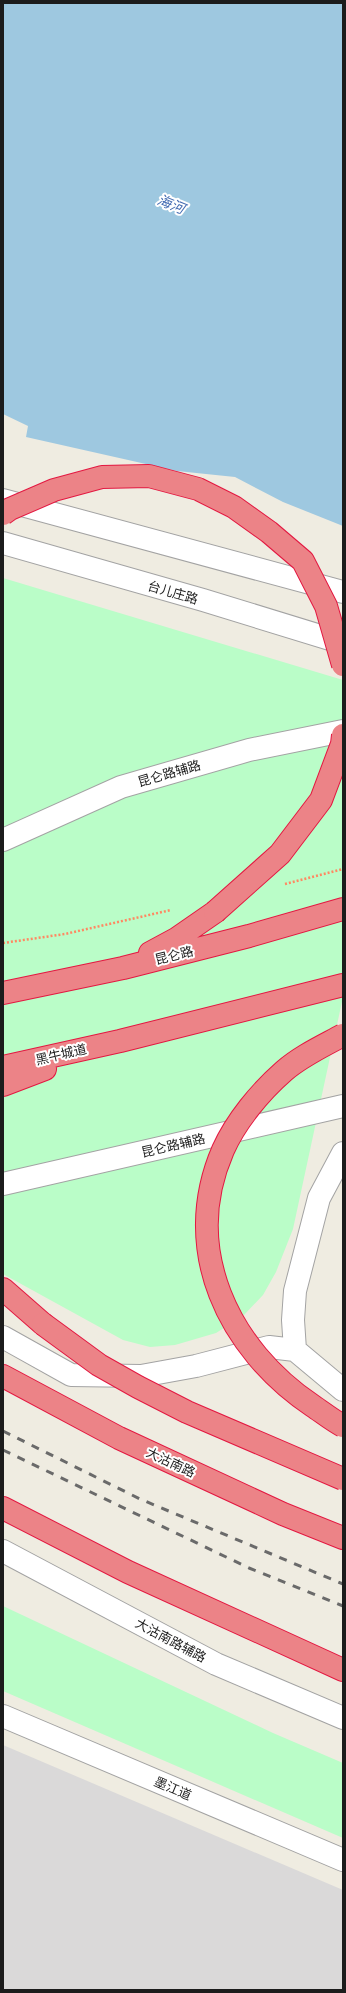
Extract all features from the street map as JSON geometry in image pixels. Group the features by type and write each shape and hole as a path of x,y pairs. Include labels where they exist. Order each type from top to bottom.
{"highway":[{"path":"3,514 10,509 54,490 102,476 149,476 198,489 234,507 269,532 302,561 326,606 343,665"},
{"path":"122,968 176,939 215,912 280,854 320,800 342,744 343,735"},
{"name":"昆仑路","path":"3,993 122,968 249,936 343,909"},
{"path":"3,1085 120,1041 343,985"},
{"path":"343,1035 302,1058 284,1071 263,1093 238,1124 224,1150 215,1173 210,1199 208,1227 213,1274 228,1315 247,1345 270,1372 289,1389 343,1426"},
{"name":"黑牛城道","path":"3,1067 120,1041"},
{"path":"3,1289 43,1324 99,1365 187,1412 343,1479"},
{"name":"大沽南路","path":"3,1376 119,1438 283,1514 343,1538"},
{"path":"3,1508 128,1572 343,1670"}],"street":[{"path":"3,500 343,592"},
{"name":"台儿庄路","path":"3,543 203,600 343,643"},
{"name":"昆仑路辅路","path":"3,840 121,787 249,750 343,731"},
{"name":"昆仑路辅路","path":"3,1184 343,1106"},
{"path":"295,1350 293,1320 295,1291 319,1198 343,1153"},
{"path":"3,1337 71,1375 141,1376 196,1366 270,1347 295,1350 343,1390"},
{"name":"大沽南路辅路","path":"3,1551 216,1664 343,1718"},
{"name":"墨江道","path":"3,1716 343,1860"}],"shaded area":[{"path":"3,1745 343,1890 343,1990 3,1990"}],"green space":[{"path":"3,578 343,680 343,997 293,1229 276,1272 263,1295 244,1315 216,1333 175,1345 150,1347 123,1340 3,1274"},
{"path":"3,1606 273,1733 343,1763 343,1838 3,1691"}],"water":[{"name":"海河","path":"3,3 343,3 343,526 283,502 235,477 177,471 26,437 28,426 3,414"}],"railway":[{"path":"3,1431 140,1499 343,1584"},
{"path":"3,1450 249,1568 343,1606"}]}
